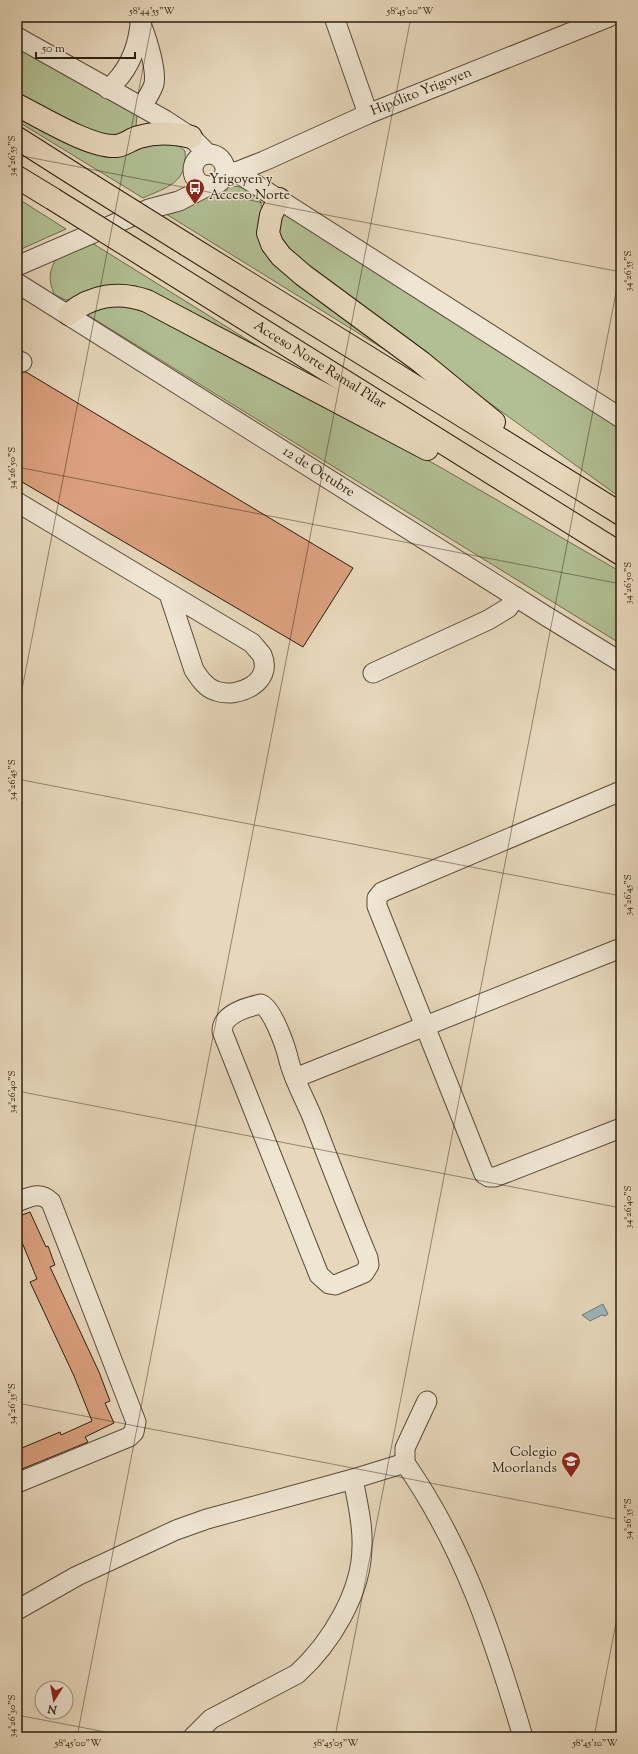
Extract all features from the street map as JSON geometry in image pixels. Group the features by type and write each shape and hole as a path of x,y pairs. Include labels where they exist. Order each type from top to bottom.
{"highway":[{"path":"17,105 75,134 108,145 119,145 140,137 165,134 191,137"},
{"path":"17,138 621,514"},
{"name":"Acceso Norte Ramal Pilar","path":"17,177 532,500 621,554"},
{"path":"279,200 271,215 268,233 272,244 281,256 303,275 421,362 568,481"},
{"path":"69,314 84,303 110,295 126,295 147,300 393,432 532,500"}],"street":[{"path":"334,17 368,114"},
{"name":"Hipólito Yrigoyen","path":"231,172 368,114 609,17"},
{"path":"108,89 124,73 134,54 138,41 140,19"},
{"path":"140,19 152,64 154,84 142,106 144,114 148,122 184,147 199,162"},
{"path":"17,37 108,89 142,106 191,137 199,162 200,183 208,186"},
{"path":"149,209 180,186 199,162 213,154 221,159 231,172 279,200 621,418"},
{"path":"17,266 149,209 179,200 213,185 231,172"},
{"name":"12 de Octubre","path":"17,283 69,314 516,598 621,662"},
{"path":"17,502 252,643 262,656 263,669 258,680 252,687 230,694 215,691 201,681 194,670 169,594"},
{"path":"372,673 488,620 508,608 516,598"},
{"path":"621,791 382,892 377,898 377,906 482,1170 489,1177 495,1177 621,1128"},
{"path":"428,1032 621,948"},
{"path":"297,1084 428,1032 621,960"},
{"path":"256,1005 266,1006 285,1046 297,1084 312,1117 368,1258 369,1265 364,1273 335,1285 329,1284 319,1275 222,1031 224,1020 229,1016 256,1005"},
{"path":"17,1202 41,1195 51,1202 136,1422 134,1432 129,1437 17,1483"},
{"path":"427,1401 405,1448 405,1463 428,1497 465,1570 486,1621 523,1737"},
{"path":"17,1610 77,1576 156,1537 207,1519 353,1479 405,1463"},
{"path":"193,1737 211,1719 297,1674 308,1664 328,1640 349,1600 359,1570 362,1548 362,1531 353,1479"}],"green space":[{"path":"17,42 129,108 137,116 136,127 128,135 101,138 17,97"},
{"path":"17,111 50,129 177,144 185,151 183,170 179,177 168,187 143,198 17,121"},
{"path":"226,186 244,188 256,195 260,200 262,207 262,225 400,359 166,214"},
{"path":"17,198 66,229 17,251"},
{"path":"284,214 621,427 621,498 372,318 279,245 276,220"},
{"path":"92,243 325,388 156,299 65,300 54,294 50,275 57,257"},
{"path":"122,300 186,327 440,467 621,572 621,644 86,314"}],"water":[{"path":"603,1304 608,1314 605,1316 602,1315 590,1321 582,1315"}],"building":[{"path":"17,372 26,372 353,568 303,647 17,479"},
{"path":"30,1212 46,1247 48,1246 55,1265 50,1267 99,1372 110,1401 105,1403 114,1423 85,1437 88,1442 17,1471 17,1450 60,1432 61,1435 92,1421 74,1376 30,1282 37,1279 17,1230 17,1217"}],"place":[{"name":"Yrigoyen y Acceso Norte","path":"195,205"},
{"name":"Colegio Moorlands","path":"571,1478"}]}
